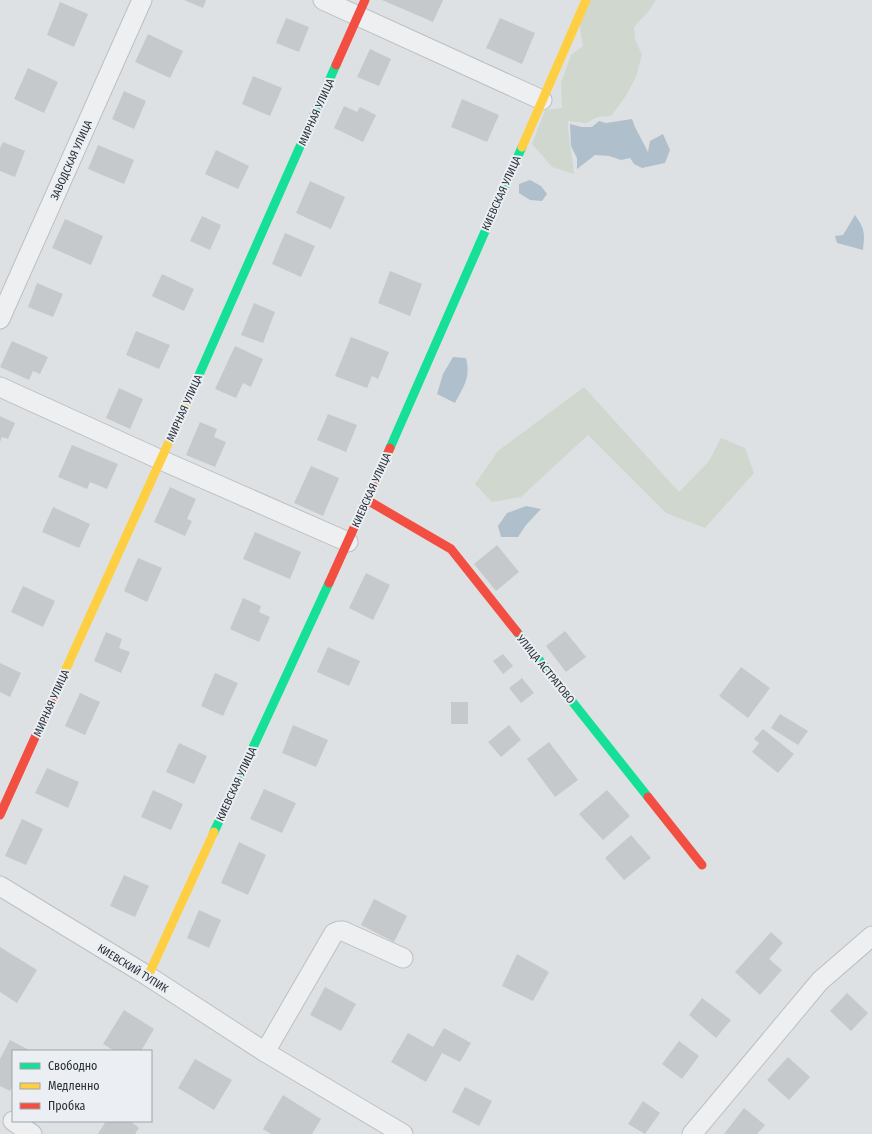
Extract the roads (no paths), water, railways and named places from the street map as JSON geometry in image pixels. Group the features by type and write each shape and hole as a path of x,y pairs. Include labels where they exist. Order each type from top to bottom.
{"street":[{"name":"ЗАВОДСКАЯ УЛИЦА","path":"0,319 142,0"},
{"path":"323,0 362,8 542,100"},
{"name":"КИЕВСКАЯ УЛИЦА","path":"148,976 367,500 586,0"},
{"name":"МИРНАЯ УЛИЦА","path":"0,815 161,460 362,8"},
{"path":"0,387 348,542"},
{"name":"УЛИЦА АСТРАТОВО","path":"367,500 451,549 702,865"},
{"name":"КИЕВСКИЙ ТУПИК","path":"0,886 148,976 265,1052 403,1134"},
{"path":"265,1052 334,933 343,931 403,958"},
{"path":"692,1134 820,980 872,936"},
{"path":"0,1112 12,1120"},
{"path":"14,1122 32,1134"}],"water":[{"path":"632,119 648,152 650,141 663,134 670,150 665,163 642,168 634,164 630,158 621,160 609,156 595,155 577,169 577,158 571,146 570,124 582,127 592,127 599,121 606,123"},
{"path":"530,180 541,186 547,194 542,201 530,200 519,193 519,184"},
{"path":"855,215 864,231 863,250 837,243 835,236 843,235"},
{"path":"453,357 466,358 468,371 466,381 455,403 437,394 443,374"},
{"path":"526,506 541,509 526,525 518,537 501,537 498,526 507,513"}]}
